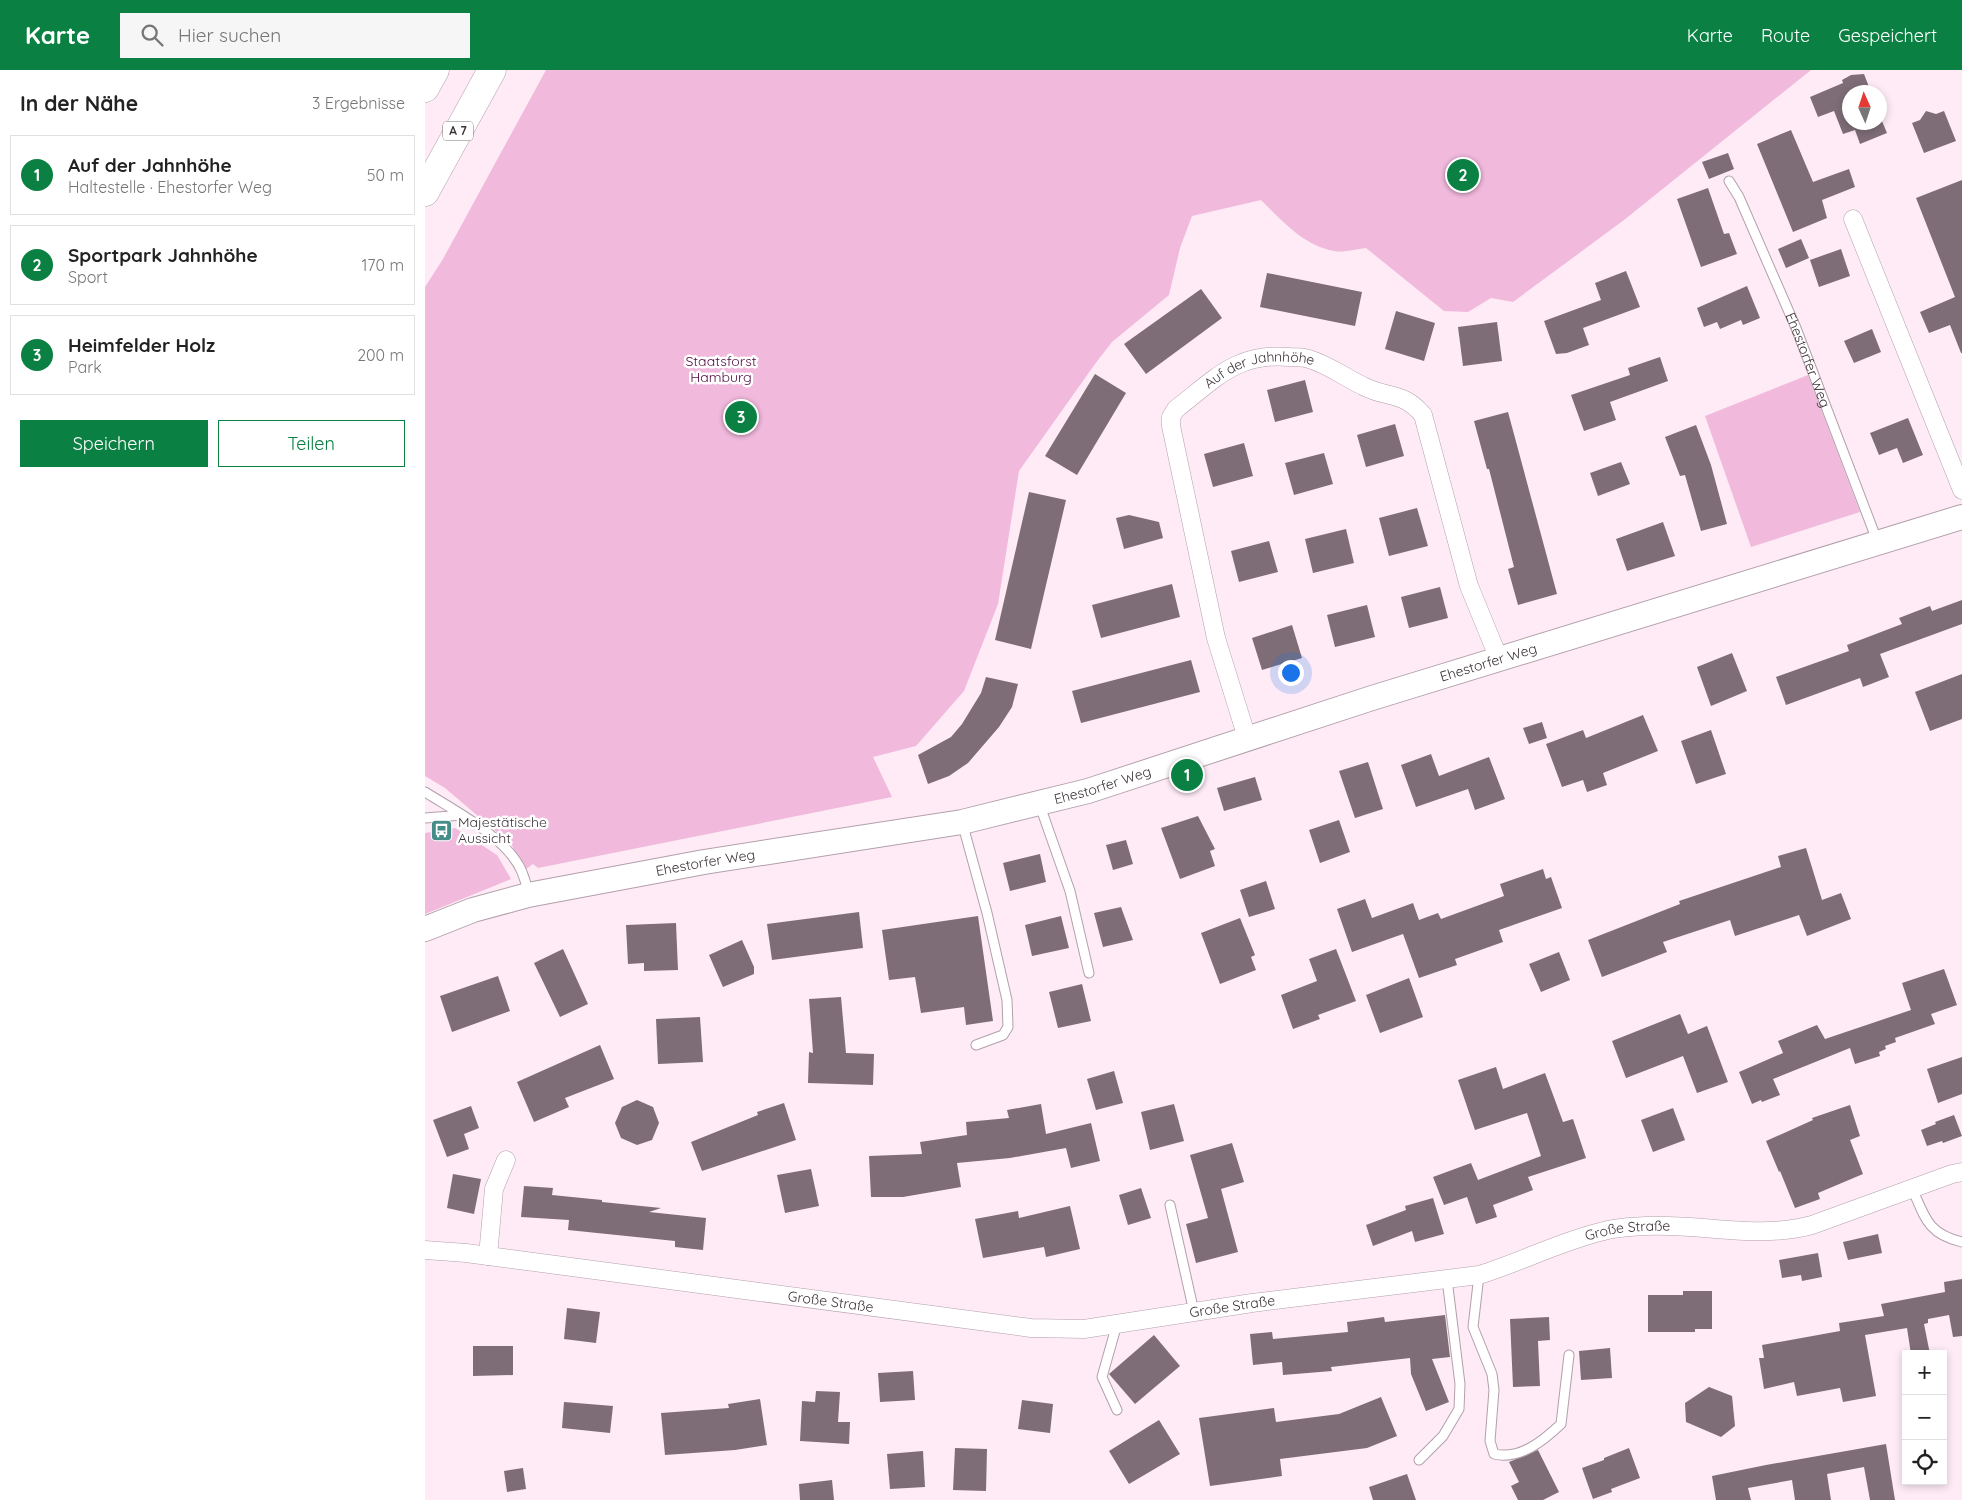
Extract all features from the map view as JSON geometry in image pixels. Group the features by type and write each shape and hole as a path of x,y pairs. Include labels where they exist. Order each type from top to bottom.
{"highway":[{"path":"425,88 435,70"},
{"name":"A 7","path":"425,192 492,70"}],"main road":[{"name":"Ehestorfer Weg","path":"425,929 473,910 529,895 704,862 962,822 1124,781 1247,738 1962,517"}],"street":[{"path":"1853,219 1962,490"},
{"name":"Auf der Jahnhöhe","path":"1247,738 1216,638 1171,426 1171,417 1177,409 1225,371 1245,361 1275,355 1307,358 1335,370 1364,387 1382,394 1399,397 1414,404 1423,415 1469,586 1499,659"},
{"path":"488,1256 494,1189 506,1160"},
{"name":"Große Straße","path":"425,1250 445,1250 1031,1328 1084,1329 1194,1312 1479,1275 1606,1230 1647,1226 1768,1232 1793,1230 1962,1172"}],"lane":[{"name":"Ehestorfer Weg","path":"1729,181 1739,197 1796,328 1878,543"},
{"path":"425,792 482,828 506,849 522,872 529,895"},
{"path":"1039,803 1069,891 1089,973"},
{"path":"425,818 462,815"},
{"path":"962,822 987,913 1007,1000 1008,1027 1003,1035 976,1045"},
{"path":"1912,1188 1925,1217 1933,1229 1941,1235 1962,1242"},
{"path":"1170,1205 1194,1312"},
{"path":"1479,1275 1473,1327 1493,1374 1494,1390 1490,1441 1495,1454 1504,1456 1535,1446 1561,1424 1569,1355"},
{"path":"1419,1460 1443,1436 1459,1409 1460,1384 1447,1279"},
{"path":"1117,1324 1102,1377 1117,1410"}],"green space":[{"name":"Staatsforst Hamburg","path":"546,70 1811,70 1624,220 1513,302 1491,298 1468,312 1444,311 1366,248 1338,251 1313,244 1294,231 1261,200 1192,216 1180,248 1169,295 1112,342 1019,471 998,604 964,691 916,746 873,757 892,797 538,868 533,864 522,872 512,845 445,788 425,776 425,287 443,259"},
{"path":"1808,375 1860,512 1751,547 1705,416"},
{"path":"455,828 497,855 511,879 425,914 425,833"}],"building":[{"path":"1864,74 1868,85 1842,85 1842,130 1855,130 1843,134 1834,111 1818,117 1810,97 1843,83 1842,80 1851,75"},
{"path":"1926,111 1936,114 1944,111 1956,141 1924,153 1912,123 1920,120"},
{"path":"1791,130 1813,182 1849,169 1855,187 1822,200 1827,218 1793,232 1757,144"},
{"path":"1855,130 1886,130 1887,133 1860,144"},
{"path":"1728,153 1734,169 1709,179 1702,162"},
{"path":"1962,180 1961,353 1950,325 1929,333 1920,312 1955,297 1916,198"},
{"path":"1708,188 1724,234 1729,233 1737,254 1701,267 1677,199"},
{"path":"1801,239 1809,258 1786,268 1778,249"},
{"path":"1841,249 1850,276 1819,287 1810,260"},
{"path":"1626,271 1640,307 1583,328 1589,345 1567,353 1556,354 1544,321 1601,300 1595,283"},
{"path":"1267,273 1362,292 1355,326 1260,307"},
{"path":"1747,286 1760,318 1743,325 1741,320 1720,329 1717,322 1704,327 1697,308"},
{"path":"1201,289 1222,318 1146,374 1124,344"},
{"path":"1396,311 1435,323 1424,361 1385,349"},
{"path":"1497,322 1502,361 1463,366 1458,327"},
{"path":"1872,329 1881,352 1854,363 1844,341"},
{"path":"1660,357 1668,381 1610,402 1616,420 1584,431 1571,395 1630,375 1628,368"},
{"path":"1095,374 1126,393 1077,475 1045,456"},
{"path":"1305,380 1313,412 1275,422 1267,390"},
{"path":"1508,412 1557,594 1518,605 1508,569 1514,567 1489,469 1487,469 1474,421"},
{"path":"1908,418 1923,455 1903,463 1897,448 1879,455 1870,433"},
{"path":"1395,424 1404,456 1366,467 1357,435"},
{"path":"1696,425 1711,465 1727,524 1701,531 1685,475 1680,476 1665,437"},
{"path":"1244,443 1253,476 1213,487 1204,454"},
{"path":"1324,453 1333,484 1294,495 1285,463"},
{"path":"1621,462 1630,484 1598,496 1590,473"},
{"path":"1029,492 1066,500 1031,649 995,640"},
{"path":"1417,508 1428,546 1389,556 1379,518"},
{"path":"1129,515 1159,522 1163,538 1124,549 1116,518"},
{"path":"1663,522 1675,556 1627,571 1616,539"},
{"path":"1346,529 1354,563 1313,573 1305,539"},
{"path":"1269,541 1278,572 1239,582 1231,551"},
{"path":"1172,584 1180,617 1101,638 1092,605"},
{"path":"1440,587 1448,618 1409,628 1401,597"},
{"path":"1962,600 1962,624 1880,654 1889,677 1863,687 1860,678 1786,705 1776,677 1849,651 1847,645 1902,624 1899,618 1930,606 1932,611"},
{"path":"1367,605 1375,637 1335,647 1327,615"},
{"path":"1292,625 1302,658 1262,670 1252,638"},
{"path":"1732,653 1747,691 1711,706 1697,667"},
{"path":"1191,660 1200,692 1081,723 1072,691"},
{"path":"1962,674 1962,719 1930,731 1915,692"},
{"path":"986,677 1018,684 1012,707 999,727 968,763 949,776 928,784 918,755 951,737 962,724 981,693"},
{"path":"1643,715 1658,751 1603,773 1607,785 1587,792 1583,780 1562,787 1546,744 1583,730 1586,738"},
{"path":"1542,722 1547,738 1529,744 1523,728"},
{"path":"1711,730 1726,774 1696,784 1681,741"},
{"path":"1431,754 1439,776 1489,757 1505,799 1475,810 1468,789 1416,807 1401,765"},
{"path":"1368,762 1383,809 1355,818 1339,771"},
{"path":"1255,777 1262,800 1224,811 1217,788"},
{"path":"1198,816 1215,849 1210,851 1215,866 1180,879 1161,828"},
{"path":"1339,820 1350,852 1320,863 1309,830"},
{"path":"1126,840 1133,864 1113,870 1106,845"},
{"path":"1806,848 1822,900 1841,893 1851,919 1807,936 1799,915 1735,936 1730,920 1663,942 1667,952 1602,977 1588,940 1680,904 1679,901 1781,867 1778,856"},
{"path":"1040,854 1046,882 1010,891 1003,863"},
{"path":"1543,869 1546,879 1551,877 1562,908 1499,930 1503,942 1455,959 1457,965 1419,978 1403,934 1352,952 1337,909 1365,899 1372,918 1413,903 1419,920 1438,913 1441,919 1504,896 1500,884"},
{"path":"1266,881 1275,909 1249,917 1240,890"},
{"path":"1121,907 1133,940 1103,947 1094,913"},
{"path":"859,912 863,948 772,960 767,924"},
{"path":"978,916 993,1021 966,1025 964,1007 921,1013 915,977 889,980 882,930"},
{"path":"1061,916 1069,948 1032,956 1025,925"},
{"path":"1240,918 1255,955 1251,957 1256,970 1220,984 1201,933"},
{"path":"676,923 678,970 644,971 644,963 628,964 626,925"},
{"path":"742,940 754,967 754,974 723,987 709,955"},
{"path":"563,949 588,1004 560,1017 534,963"},
{"path":"1336,949 1356,1001 1318,1015 1320,1019 1293,1029 1281,995 1317,981 1309,959"},
{"path":"1559,952 1570,980 1541,992 1529,964"},
{"path":"1944,969 1957,1005 1931,1014 1935,1024 1895,1038 1896,1042 1885,1046 1886,1049 1879,1052 1880,1056 1855,1064 1850,1048 1773,1079 1780,1095 1752,1104 1739,1072 1783,1053 1778,1041 1817,1025 1825,1039 1911,1010 1902,983"},
{"path":"498,976 510,1011 452,1032 440,996"},
{"path":"1409,978 1423,1017 1380,1033 1366,995"},
{"path":"1082,984 1091,1021 1058,1028 1049,992"},
{"path":"841,997 846,1053 874,1054 873,1085 808,1083 809,1052 813,1053 809,999"},
{"path":"1680,1014 1688,1034 1707,1026 1728,1082 1697,1093 1683,1056 1626,1078 1612,1041"},
{"path":"700,1017 703,1062 658,1064 656,1019"},
{"path":"600,1045 614,1079 565,1098 569,1107 534,1122 517,1082"},
{"path":"1962,1057 1962,1094 1938,1103 1927,1069"},
{"path":"1496,1067 1503,1089 1545,1073 1563,1122 1573,1119 1586,1158 1528,1177 1533,1190 1493,1205 1497,1217 1476,1224 1467,1197 1444,1205 1433,1177 1471,1163 1478,1180 1541,1156 1527,1113 1475,1130 1458,1080"},
{"path":"1114,1071 1123,1103 1096,1110 1087,1079"},
{"path":"637,1100 653,1107 659,1123 652,1140 637,1145 621,1138 615,1123 622,1107"},
{"path":"784,1103 796,1140 702,1171 691,1142 758,1115 757,1112"},
{"path":"1041,1104 1046,1134 1091,1123 1100,1161 1071,1168 1066,1148 1010,1158 957,1163 961,1187 903,1197 871,1197 869,1156 922,1154 920,1142 967,1135 966,1122 1009,1118 1007,1110"},
{"path":"1174,1104 1184,1141 1150,1150 1141,1112"},
{"path":"1850,1105 1860,1136 1850,1140 1863,1174 1818,1193 1820,1199 1795,1208 1766,1141 1813,1120 1812,1118"},
{"path":"471,1106 479,1128 464,1134 469,1149 447,1157 433,1120"},
{"path":"1673,1108 1685,1140 1653,1152 1641,1120"},
{"path":"1954,1115 1962,1136 1943,1143 1942,1141 1927,1146 1921,1130"},
{"path":"1232,1143 1244,1182 1221,1189 1238,1252 1196,1263 1186,1224 1208,1218 1190,1155"},
{"path":"811,1169 819,1206 785,1213 777,1175"},
{"path":"453,1174 481,1179 474,1214 447,1208"},
{"path":"524,1186 553,1188 552,1195 661,1208 649,1212 706,1218 703,1250 675,1247 675,1241 568,1230 569,1220 521,1217"},
{"path":"1141,1188 1151,1218 1128,1225 1119,1195"},
{"path":"1433,1198 1444,1234 1415,1242 1412,1231 1373,1246 1366,1225 1406,1210 1405,1206"},
{"path":"1070,1206 1080,1249 1046,1257 1044,1247 983,1258 975,1219 1018,1211 1019,1218"},
{"path":"1878,1234 1882,1253 1848,1260 1843,1242"},
{"path":"1818,1253 1822,1277 1802,1281 1801,1275 1782,1278 1779,1260"},
{"path":"1962,1279 1962,1336 1953,1337 1949,1315 1928,1319 1928,1323 1924,1324 1929,1350 1910,1350 1907,1328 1865,1335 1876,1396 1843,1402 1840,1388 1797,1396 1794,1382 1764,1389 1759,1358 1764,1358 1762,1345 1840,1331 1839,1323 1884,1316 1881,1304 1945,1292 1944,1282"},
{"path":"1683,1291 1712,1291 1712,1329 1695,1329 1695,1332 1648,1332 1648,1295 1683,1295"},
{"path":"567,1308 600,1312 596,1343 564,1339"},
{"path":"1445,1315 1450,1357 1432,1359 1449,1402 1426,1411 1411,1374 1410,1358 1331,1367 1332,1371 1283,1375 1282,1362 1253,1365 1250,1334 1272,1332 1273,1339 1348,1332 1347,1322 1384,1317 1385,1322"},
{"path":"1549,1317 1550,1340 1538,1341 1540,1386 1513,1387 1510,1319"},
{"path":"1154,1335 1180,1366 1135,1404 1109,1374"},
{"path":"473,1346 513,1346 513,1375 473,1376"},
{"path":"1610,1348 1612,1378 1581,1380 1579,1351"},
{"path":"913,1371 915,1400 880,1402 878,1373"},
{"path":"1709,1387 1732,1396 1735,1426 1721,1437 1686,1422 1685,1403"},
{"path":"816,1391 840,1392 838,1422 850,1422 849,1444 800,1441 802,1401 815,1402"},
{"path":"1381,1397 1397,1436 1367,1448 1280,1459 1282,1476 1210,1486 1199,1418 1274,1408 1276,1422 1339,1414"},
{"path":"760,1399 767,1445 735,1450 665,1455 661,1413 729,1408 728,1404"},
{"path":"1022,1400 1053,1404 1050,1433 1018,1429"},
{"path":"564,1402 613,1406 610,1433 562,1428"},
{"path":"1159,1420 1180,1454 1129,1484 1109,1451"},
{"path":"1886,1444 1895,1500 1870,1500 1864,1467 1827,1474 1831,1500 1795,1500 1792,1480 1748,1488 1751,1500 1716,1500 1712,1476"},
{"path":"955,1448 987,1449 986,1491 953,1490"},
{"path":"1629,1448 1640,1478 1611,1489 1612,1492 1593,1499 1582,1468"},
{"path":"1538,1450 1559,1492 1543,1500 1518,1500 1511,1486 1519,1482 1509,1462"},
{"path":"923,1451 925,1487 890,1489 887,1454"},
{"path":"523,1468 526,1489 507,1492 504,1471"},
{"path":"1407,1474 1416,1500 1373,1500 1369,1487"},
{"path":"832,1480 834,1500 800,1500 799,1484"}],"place":[{"name":"Sportpark Jahnhöhe","path":"1463,175"},
{"name":"Heimfelder Holz","path":"741,417"},
{"name":"Auf der Jahnhöhe","path":"1187,775"},
{"name":"Majestätische Aussicht","path":"442,830"}]}
